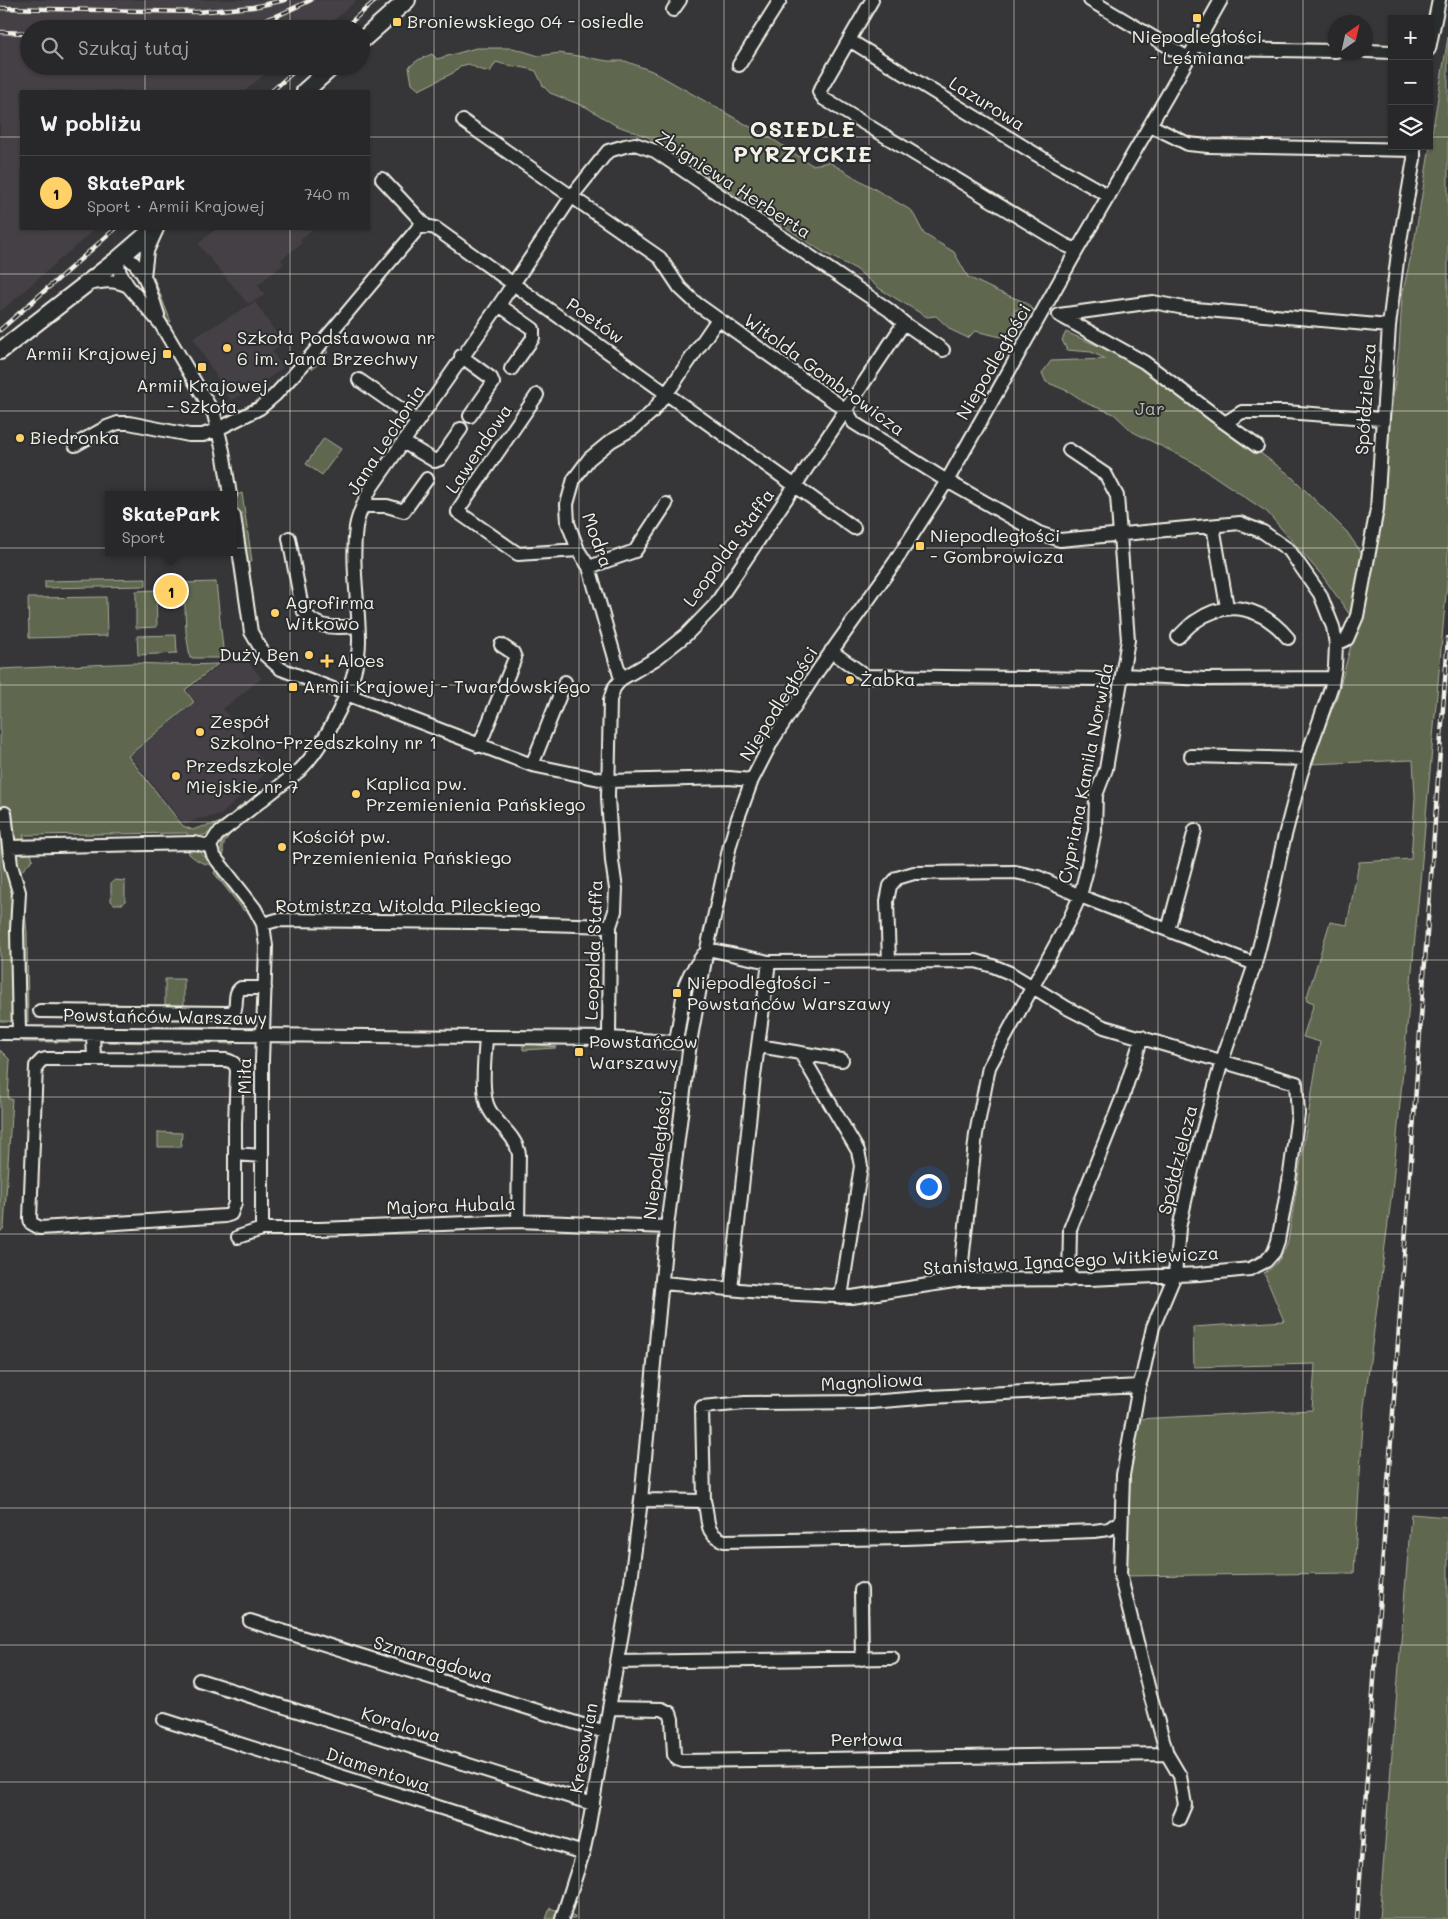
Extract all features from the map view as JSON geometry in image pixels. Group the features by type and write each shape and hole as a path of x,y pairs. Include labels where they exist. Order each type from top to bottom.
{"main road":[{"path":"370,33 407,0"},
{"path":"306,90 323,75"},
{"path":"0,351 152,230"}],"street":[{"path":"739,65 780,0"},
{"path":"872,0 819,92 824,99 1065,245 1077,250"},
{"path":"1090,0 1188,58"},
{"name":"Niepodległości","path":"631,1582 641,1500 667,1227 690,1043 707,949 730,845 752,780 772,740 831,651 895,562 947,481 1221,0"},
{"path":"1433,29 1439,0"},
{"name":"Lazurowa","path":"849,40 1052,164 1109,196"},
{"path":"1196,44 1213,49 1328,51"},
{"path":"1373,51 1388,52"},
{"name":"Witolda Gombrowicza","path":"463,121 660,258 680,288 718,319 846,410 854,423 947,481 1039,533 1060,540 1240,523 1251,526 1275,539 1289,550 1320,594 1333,627 1336,644 1336,667 1333,678"},
{"path":"1150,125 1188,144 1208,146 1388,148"},
{"name":"Zbigniewa Herberta","path":"512,285 572,196 608,151 635,144 649,148 889,310 904,323 943,350"},
{"name":"Spółdzielcza","path":"1336,644 1347,639 1353,628 1366,575 1377,509 1389,326 1414,150"},
{"name":"Poetów","path":"382,179 426,226 435,228 794,486"},
{"path":"75,445 118,423 129,423 189,435 203,435 260,408 275,395 418,228 426,226"},
{"path":"144,276 147,251 157,230"},
{"path":"160,323 144,276 138,266 120,257 120,273 128,286 160,323 214,414 229,491"},
{"path":"85,285 105,280 119,281 128,286"},
{"name":"Jana Lechonia","path":"210,846 217,835 309,761 324,739 345,694 357,657 359,644 355,548 356,526 363,506 371,488 512,285"},
{"path":"1041,315 1059,315 1153,302 1184,308 1389,326"},
{"path":"499,305 533,329 533,338 511,368"},
{"path":"1059,315 1144,362 1257,446"},
{"path":"666,393 718,319"},
{"name":"Leopolda Staffa","path":"609,1038 610,926 615,911 616,889 612,861 609,781 610,700 614,688 620,679 657,658 686,634 715,605 904,323"},
{"path":"461,356 491,378 493,382 470,416"},
{"path":"360,380 418,421"},
{"name":"Modra","path":"620,679 589,567 578,550 568,523 567,504 574,479 589,459 611,441 634,428 652,412 666,393"},
{"name":"Lawendowa","path":"537,395 458,512 518,554 578,550"},
{"path":"1225,423 1242,412 1285,412 1382,419"},
{"path":"403,442 435,461 440,459 461,429"},
{"name":"Cypriana Kamila Norwida","path":"960,1280 976,1134 989,1067 1070,920 1080,896 1094,830 1096,795 1106,769 1128,640 1117,496 1106,475 1069,450"},
{"path":"363,506 387,506 404,511 427,478"},
{"name":"Leopolda Staffa","path":"794,486 854,528"},
{"path":"589,567 635,551 666,504"},
{"path":"1213,526 1227,607"},
{"path":"289,538 302,608 307,617 321,626 358,626"},
{"path":"237,539 251,632 257,644 270,661 281,669 532,765 609,781 729,778 752,780"},
{"path":"1178,637 1196,621 1227,607 1252,611 1267,618 1288,638"},
{"path":"479,746 515,658 513,653 501,645"},
{"path":"831,651 866,676 1098,679"},
{"path":"1122,675 1205,679 1333,678"},
{"name":"Spółdzielcza","path":"1179,1819 1184,1805 1180,1776 1167,1754 1120,1574 1123,1475 1139,1386 1144,1372 1153,1328 1175,1275 1181,1219 1193,1166 1222,1061 1255,964 1283,843 1306,759 1333,678"},
{"path":"532,765 565,682"},
{"path":"1191,756 1306,759"},
{"path":"5,813 10,865 19,892 17,930 19,1033"},
{"path":"1168,930 1195,830"},
{"path":"9,847 194,843 210,846"},
{"name":"Rotmistrza Witolda Pileckiego","path":"210,846 217,860 256,909 263,924 277,920 472,922 610,926"},
{"path":"889,962 887,901 890,886 897,878 914,874 1015,872 1038,877 1080,896 1255,964"},
{"name":"Miła","path":"262,1229 266,941 263,924"},
{"path":"676,1042 685,985 707,949 769,962 976,961 993,966 1032,986 1067,1008 1104,1027 1222,1061"},
{"path":"731,1289 769,962"},
{"path":"40,1011 228,1013 234,1012 238,990 241,988 265,988"},
{"path":"60,1034 61,1012"},
{"name":"Powstańców Warszawy","path":"0,1033 609,1038 690,1043"},
{"path":"93,1034 94,1059"},
{"path":"1069,1280 1070,1229 1124,1096 1142,1037"},
{"path":"486,1038 484,1094 488,1108 512,1136 519,1154 518,1221"},
{"path":"759,1046 842,1060"},
{"path":"801,1054 858,1151 861,1166 841,1297"},
{"path":"46,1059 94,1059 226,1060 232,1062 238,1070 235,1203 231,1214 136,1223 40,1228 34,1226 30,1218 36,1066 46,1059"},
{"name":"Stanisława Ignacego Witkiewicza","path":"663,1283 852,1297 960,1280 1069,1280 1250,1269 1266,1261 1274,1252 1282,1222 1298,1114 1296,1083 1222,1061"},
{"path":"235,1154 262,1156"},
{"name":"Majora Hubala","path":"238,1236 262,1229 320,1229 518,1221 667,1227"},
{"name":"Magnoliowa","path":"1121,1521 1109,1529 1094,1531 905,1538 724,1541 715,1537 709,1530 708,1514 704,1501 702,1406 745,1403 871,1402 931,1396 1139,1386"},
{"path":"641,1500 704,1501"},
{"name":"Kresowian","path":"562,1919 583,1853 631,1582"},
{"path":"861,1590 862,1658"},
{"name":"Szmaragdowa","path":"250,1621 605,1732"},
{"path":"616,1662 892,1658"},
{"name":"Koralowa","path":"199,1680 593,1804"},
{"name":"Perłowa","path":"609,1708 662,1709 670,1712 674,1755 677,1759 683,1761 1167,1754"},
{"name":"Diamentowa","path":"164,1720 583,1853"}],"shaded area":[{"path":"0,0 357,0 334,20 20,20 20,75 264,75 246,90 20,90 20,230 94,230 0,312"},
{"path":"214,230 312,230 300,240 302,243 281,260 284,264 258,285 265,295 248,304 198,244"},
{"path":"255,302 283,343 272,351 283,368 231,401 193,338"},
{"name":"Zespół Szkolno-Przedszkolny nr 1","path":"222,663 249,663 262,678 223,709 270,769 221,815 197,819 185,825 130,755 196,702 187,691"}],"green space":[{"path":"1448,37 1448,572 1392,1192 1364,1407 1354,1573 1124,1576 1128,1469 1136,1419 1312,1410 1315,1364 1194,1367 1193,1327 1284,1321 1264,1273 1279,1260 1288,1241 1320,1042 1303,1037 1314,1003 1306,1000 1330,922 1347,925 1359,862 1411,859 1415,797 1413,760 1310,764 1337,697 1363,601 1370,585 1399,348 1402,296 1415,237 1429,150 1433,150 1433,128"},
{"path":"476,48 513,48 539,56 559,53 608,61 625,61 652,71 777,142 812,165 829,162 912,211 924,234 954,252 968,277 1025,302 1034,310 1014,310 1016,329 1001,337 975,331 968,338 951,330 936,316 927,317 880,289 856,269 826,254 648,137 615,125 586,107 550,93 543,86 536,71 496,62 490,72 469,64 460,66 453,73 419,90 412,84 409,67 418,60 432,54 437,59"},
{"path":"151,278 154,278 171,322 166,321"},
{"name":"Jar","path":"1066,332 1108,350 1137,366 1193,403 1290,475 1347,532 1362,554 1365,564 1352,618 1324,578 1267,512 1193,462 1133,432 1114,414 1088,404 1070,392 1046,382 1042,373 1051,361 1106,359 1091,352 1067,350 1062,340"},
{"path":"324,348 328,352 313,369 309,366"},
{"path":"324,438 341,449 322,475 306,464"},
{"path":"242,493 252,561 246,565 237,502 237,495"},
{"path":"182,577 183,605 161,605 160,578"},
{"path":"146,579 146,586 45,588 45,581"},
{"path":"216,582 224,658 190,658 186,632 184,583"},
{"path":"156,590 157,627 136,628 136,591"},
{"path":"106,597 107,636 29,638 28,598"},
{"path":"176,635 177,653 138,655 137,636"},
{"path":"135,663 218,664 185,690 194,702 128,756 183,826 193,830 216,824 228,817 245,802 248,805 220,827 197,837 188,838 187,833 23,835 33,859 21,872 27,933 28,1022 0,1021 0,669"},
{"path":"254,813 255,815 228,837 223,849 224,855 222,856 222,843 226,837 236,826"},
{"path":"188,846 197,849 212,864 203,863 194,858 189,854"},
{"path":"216,868 218,876 242,905 247,906 247,910 244,911 214,873"},
{"path":"115,880 125,881 125,901 123,904 114,904 111,901 111,883"},
{"path":"165,979 184,979 184,1008 165,1008"},
{"path":"155,1026 237,1027 236,1031 185,1030"},
{"path":"27,1038 86,1040 89,1042 23,1042"},
{"path":"102,1039 130,1039 159,1043 98,1042"},
{"path":"210,1040 236,1040 234,1044 191,1043"},
{"path":"523,1043 556,1047 556,1048 523,1050"},
{"path":"0,1050 10,1060 8,1099 12,1099 4,1228 0,1232"},
{"path":"158,1132 182,1133 181,1147 158,1147"},
{"path":"1411,1514 1448,1517 1448,1919 1379,1919"},
{"path":"550,1908 575,1917 575,1919 546,1919"}],"railway":[{"path":"0,8 197,12 253,7 285,0"},
{"path":"264,20 311,0"},
{"path":"353,20 376,0"},
{"path":"0,32 20,33"},
{"path":"273,90 290,75"},
{"path":"0,330 114,230"},
{"path":"1357,1919 1448,638"}],"place":[{"name":"Niepodległości - Leśmiana","path":"1197,18"},
{"name":"Broniewskiego 04 - osiedle","path":"397,22"},
{"name":"Szkoła Podstawowa nr 6 im. Jana Brzechwy","path":"227,348"},
{"name":"Armii Krajowej","path":"167,354"},
{"name":"Armii Krajowej - Szkoła","path":"202,367"},
{"name":"Biedronka","path":"20,438"},
{"name":"Niepodległości - Gombrowicza","path":"920,546"},
{"name":"SkatePark","path":"171,591"},
{"name":"Agrofirma Witkowo","path":"275,613"},
{"name":"Duży Ben","path":"309,655"},
{"name":"Aloes","path":"327,661"},
{"name":"Żabka","path":"850,680"},
{"name":"Armii Krajowej - Twardowskiego","path":"293,687"},
{"name":"Zespół Szkolno-Przedszkolny nr 1","path":"200,732"},
{"name":"Przedszkole Miejskie nr 7","path":"176,776"},
{"name":"Kaplica pw. Przemienienia Pańskiego","path":"356,794"},
{"name":"Kościół pw. Przemienienia Pańskiego","path":"282,847"},
{"name":"Niepodległości - Powstańców Warszawy","path":"677,993"},
{"name":"Powstańców Warszawy","path":"579,1052"}],"district":[{"name":"OSIEDLE PYRZYCKIE","path":"803,142"}]}
